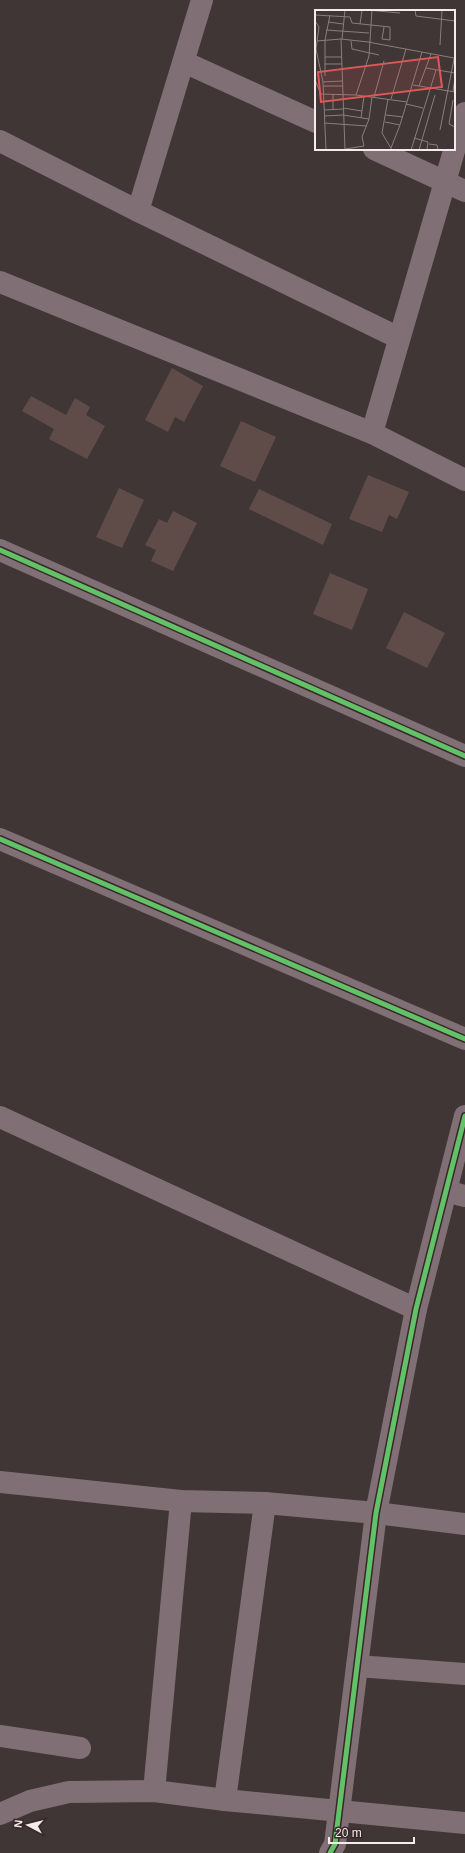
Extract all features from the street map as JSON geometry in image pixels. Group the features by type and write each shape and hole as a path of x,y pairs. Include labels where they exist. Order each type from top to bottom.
{"street":[{"path":"138,211 202,0"},
{"path":"184,62 315,122"},
{"path":"455,147 465,113"},
{"path":"0,141 138,211 399,338"},
{"path":"376,150 465,191"},
{"path":"372,433 454,150"},
{"path":"0,282 372,433 465,480"},
{"path":"0,550 465,756"},
{"path":"0,839 465,1039"},
{"path":"330,1853 335,1844 340,1810 376,1513 416,1309 455,1193 465,1116"},
{"path":"0,1117 416,1309"},
{"path":"0,1482 181,1501 265,1503 376,1513 465,1524"},
{"path":"154,1791 181,1501"},
{"path":"225,1800 265,1503"},
{"path":"357,1666 465,1674"},
{"path":"0,1736 80,1748"},
{"path":"0,1814 30,1801 69,1792 154,1791 225,1800 465,1823"}],"building":[{"path":"172,368 203,386 184,422 175,417 168,432 145,420"},
{"path":"31,396 66,415 75,398 90,407 86,415 105,426 87,459 49,439 54,429 22,411"},
{"path":"241,421 276,437 255,482 220,466"},
{"path":"368,475 409,492 397,519 389,515 382,532 349,519"},
{"path":"119,488 144,500 122,548 96,537"},
{"path":"259,489 332,524 323,545 249,509"},
{"path":"173,511 197,523 173,571 151,561 156,550 145,545 159,519 167,523"},
{"path":"330,573 368,589 352,630 313,614"},
{"path":"404,612 445,633 427,668 386,648"}],"cycle path":[{"path":"0,550 465,756"},
{"path":"0,839 465,1039"},
{"path":"330,1853 335,1844 376,1513 416,1309 465,1116"}]}
